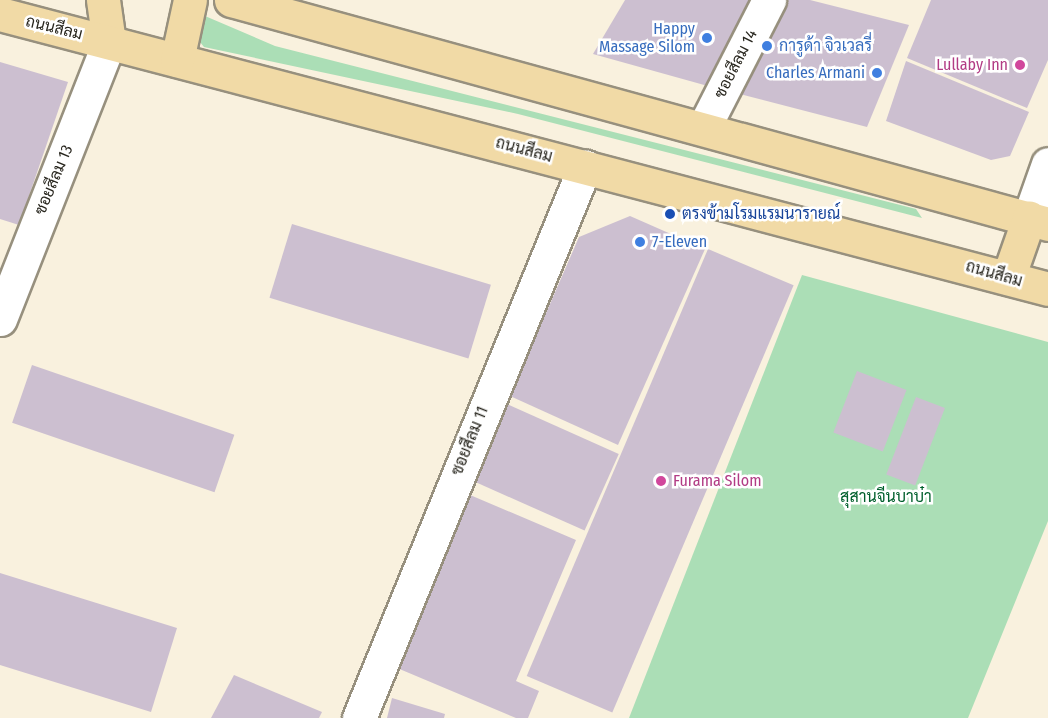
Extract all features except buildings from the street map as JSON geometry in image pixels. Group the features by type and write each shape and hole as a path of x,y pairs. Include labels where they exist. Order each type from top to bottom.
{"main road":[{"path":"103,0 109,42"},
{"path":"177,60 190,0"},
{"path":"231,0 704,127 1038,221 1008,278"},
{"name":"ถนนสีลม","path":"0,14 1048,289"}],"street":[{"name":"ซอยสีลม 14","path":"704,127 768,0"},
{"name":"ซอยสีลม 13","path":"0,319 109,42"},
{"path":"1038,221 1048,164"},
{"name":"ซอยสีลม 11","path":"359,718 585,166"}],"green space":[{"path":"205,16 275,46 916,209 922,218 518,114 204,47 196,37 197,24"},
{"name":"สุสานจีนบาบ๋า","path":"802,275 1048,342 1048,521 968,718 629,718"}],"place":[{"name":"Happy Massage Silom","path":"707,38"},
{"name":"การูด้า จิวเวลรี่","path":"767,46"},
{"name":"Lullaby Inn","path":"1020,65"},
{"name":"Charles Armani","path":"877,73"},
{"name":"ตรงข้ามโรมแรมนารายณ์","path":"670,214"},
{"name":"7-Eleven","path":"640,242"},
{"name":"Furama Silom","path":"661,481"}]}
